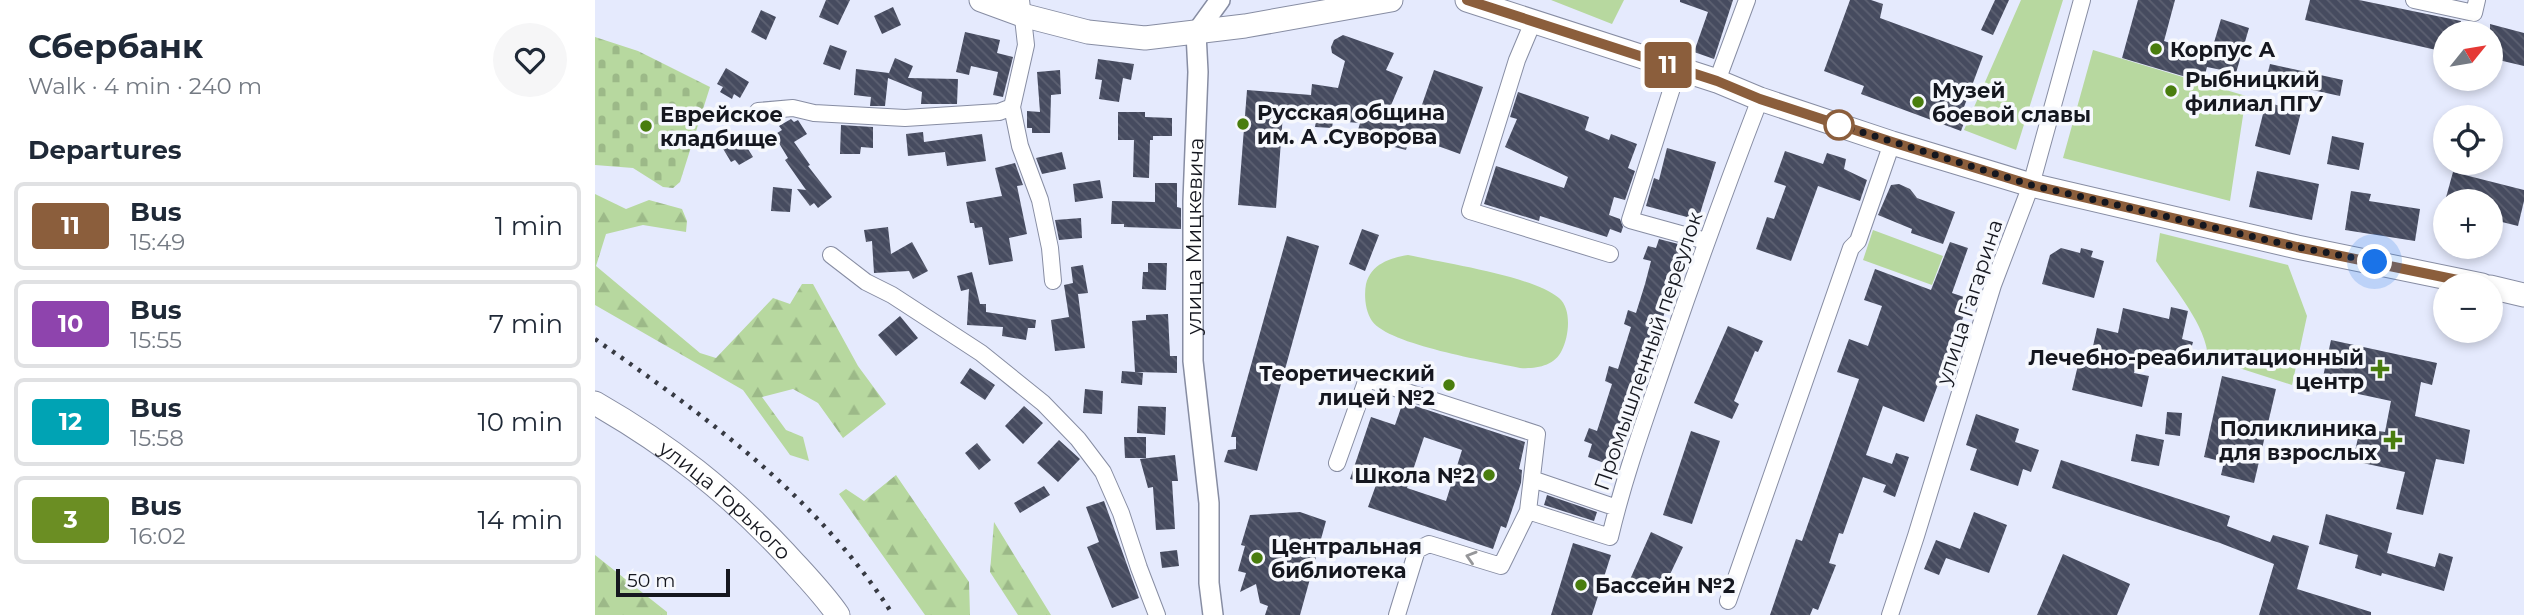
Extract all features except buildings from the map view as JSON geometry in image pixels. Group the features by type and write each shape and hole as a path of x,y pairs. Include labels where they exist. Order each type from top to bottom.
{"main road":[{"path":"981,0 1021,7 1088,32 1145,38 1196,33 1391,0"},
{"path":"1280,0 1298,16"},
{"path":"1467,0 1717,81 1760,99 2031,185 2297,247 2433,275"},
{"path":"2503,290 2524,295"},
{"name":"улица Горького","path":"595,403 645,432 712,481 754,520 838,615"}],"street":[{"path":"1196,33 1220,0"},
{"path":"1717,81 1747,0"},
{"name":"улица Гагарина","path":"1890,615 1993,285 2031,185 2082,0"},
{"path":"2414,0 2474,13 2477,0"},
{"path":"1021,7 1026,45 1012,107 1020,146 1040,200 1050,248 1053,281"},
{"path":"1533,22 1517,60 1470,211 1610,254"},
{"name":"улица Мицкевича","path":"1196,33 1198,72 1193,201 1193,361 1209,503 1209,583 1213,615"},
{"path":"1678,69 1630,220 1706,241"},
{"name":"Промышленный переулок","path":"1528,511 1611,537 1617,508 1648,410 1706,241 1760,99"},
{"path":"758,111 793,108 814,113 905,118 999,112 1012,107"},
{"path":"1728,601 1782,441 1851,248 1858,242 1892,142"},
{"path":"831,255 866,282 892,295 981,353 1043,403 1079,439 1103,472 1121,513 1157,615"},
{"path":"1338,463 1367,379 1537,434 1528,511 1501,566 1429,544 1417,550 1397,615"},
{"path":"1532,479 1617,508"}],"green space":[{"path":"1551,0 1624,0 1612,24"},
{"path":"2021,0 2063,0 2016,150 1964,130"},
{"name":"Еврейское кладбище","path":"595,37 638,51 710,87 680,182 673,188 663,187 633,168 595,165"},
{"path":"2093,50 2246,96 2230,201 2063,158"},
{"path":"595,194 626,209 649,200 682,209 687,221 686,232 643,225 606,234 596,266 700,353 716,358 773,298 790,304 802,284 813,284 858,366 886,404 843,438 818,403 793,389 762,397 786,430 803,437 809,461 790,455 743,390 595,305"},
{"path":"1873,230 1943,256 1932,285 1863,260"},
{"path":"2160,233 2288,265 2307,316 2292,385 2208,358 2196,320 2156,261"},
{"path":"1408,255 1509,277 1547,290 1559,298 1568,316 1566,338 1559,355 1544,365 1520,368 1418,345 1382,330 1368,313 1366,284 1377,267 1388,260"},
{"path":"896,475 969,582 970,615 925,615 839,494 846,489 864,501"},
{"path":"994,522 1051,615 1018,615 990,572"},
{"path":"595,555 667,612 667,615 595,615"}],"railway":[{"path":"595,339 719,430 795,496 863,572 893,615"}],"bus line":[{"name":"11","path":"1467,0 1717,81 1760,99 2031,185 2297,247 2433,273"}],"place":[{"name":"Корпус А","path":"2156,49"},
{"name":"Рыбницкий филиал ПГУ","path":"2171,91"},
{"name":"Музей боевой славы","path":"1918,102"},
{"name":"Русская община им. А .Суворова","path":"1243,124"},
{"name":"Еврейское кладбище","path":"646,126"},
{"name":"Лечебно-реабилитационный центр","path":"2380,369"},
{"name":"Теоретический лицей №2","path":"1449,385"},
{"name":"Поликлиника для взрослых","path":"2393,440"},
{"name":"Школа №2","path":"1489,475"},
{"name":"Центральная библиотека","path":"1257,558"},
{"name":"Бассейн №2","path":"1581,585"}],"route":[{"path":"1839,125 2031,185 2297,247 2375,262"}]}
